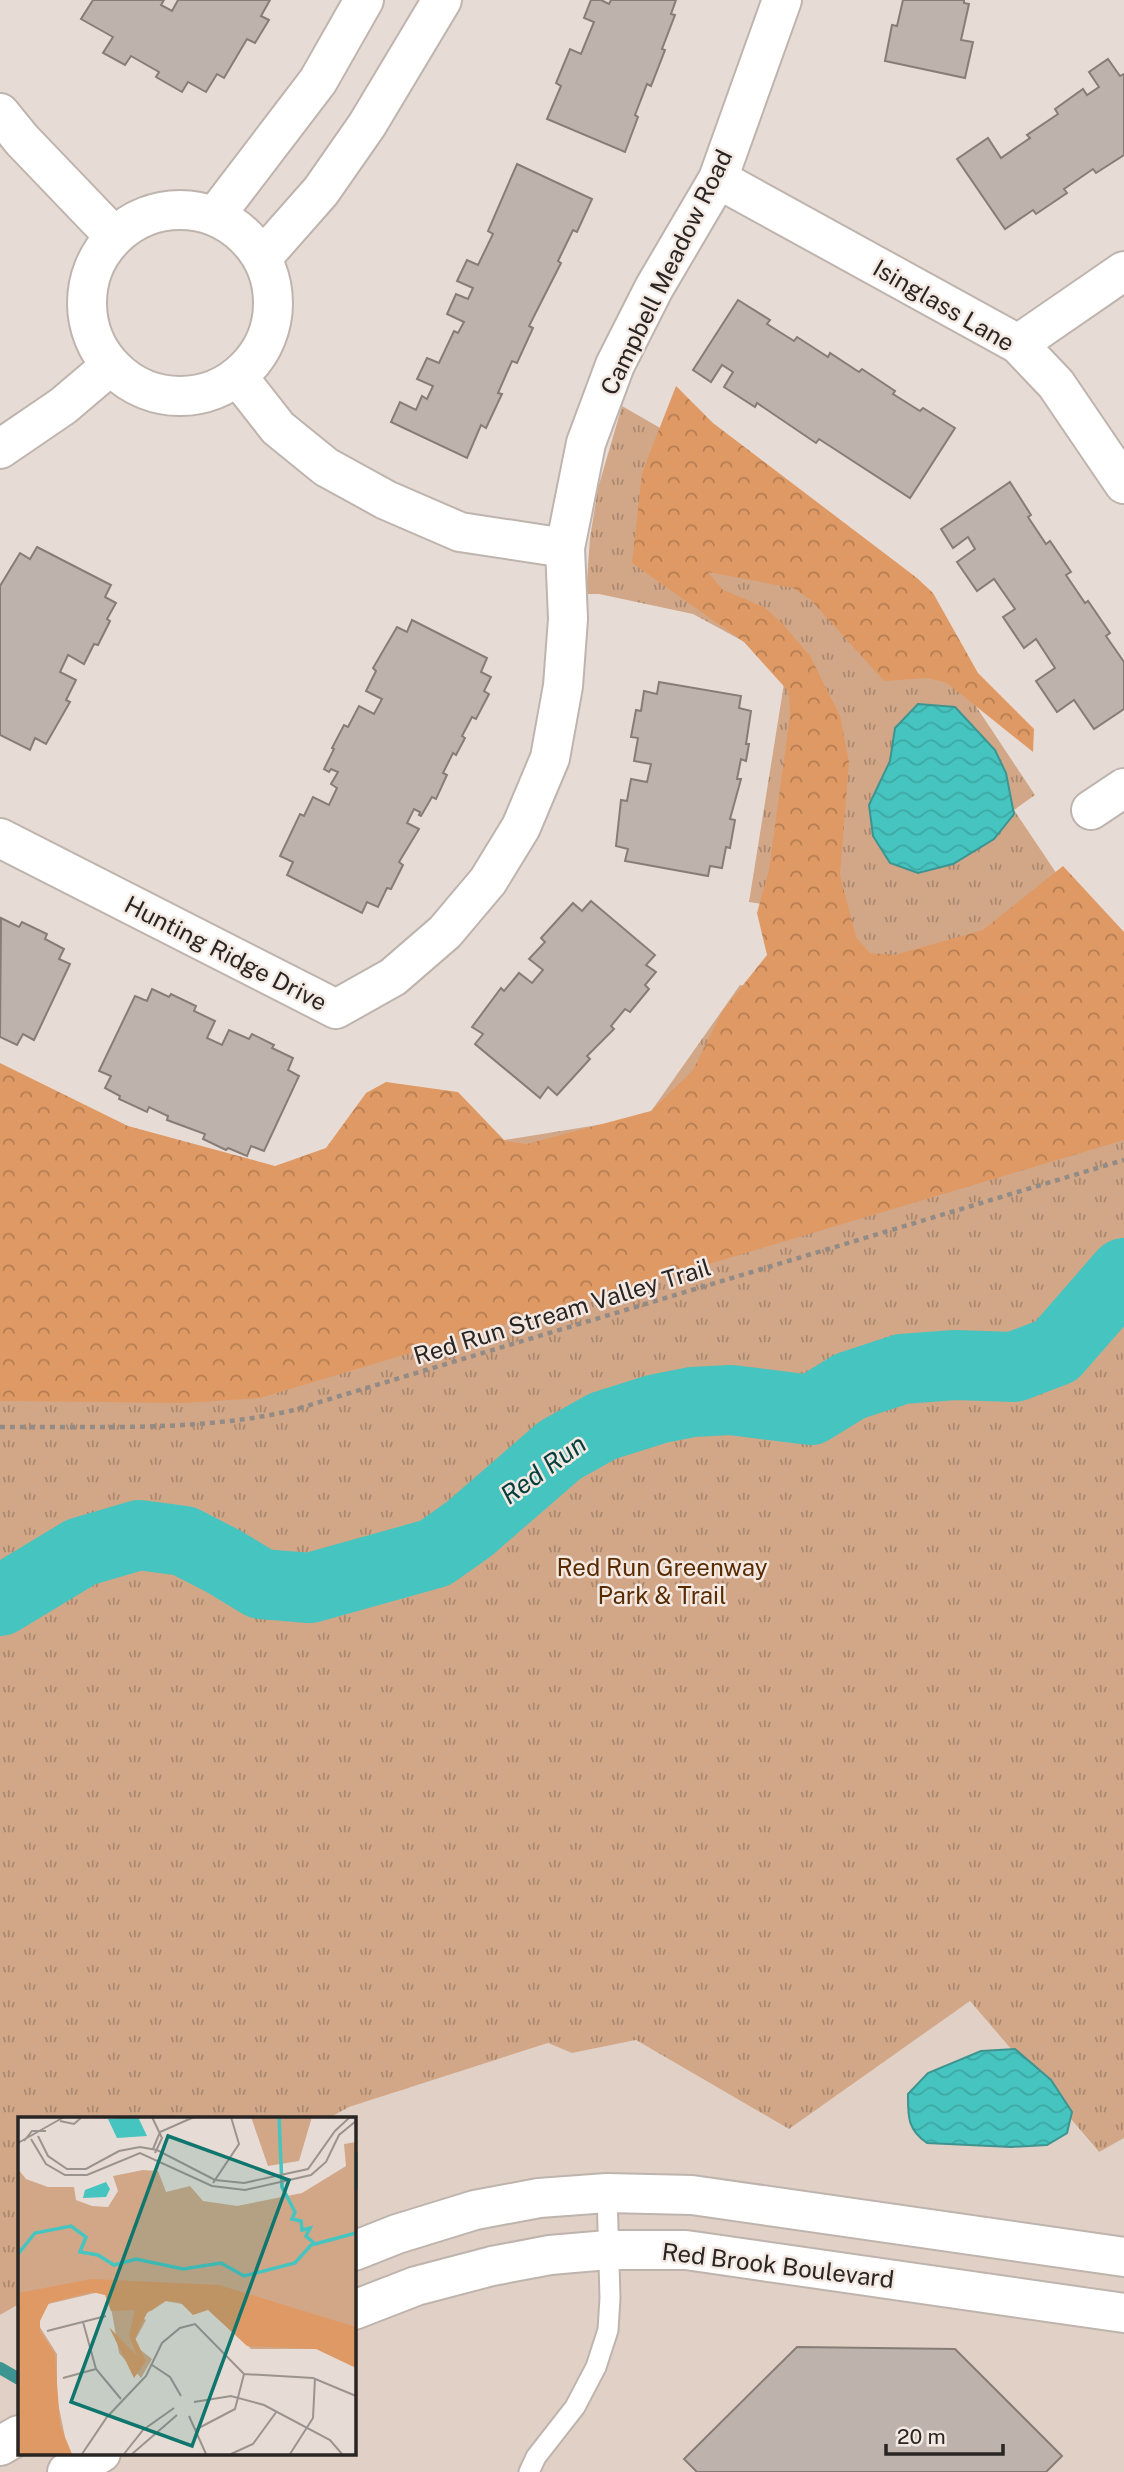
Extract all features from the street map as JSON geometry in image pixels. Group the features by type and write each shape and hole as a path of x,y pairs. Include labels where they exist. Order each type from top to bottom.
{"street":[{"path":"215,216 318,81 364,0"},
{"path":"262,258 321,191 367,125 442,0"},
{"name":"Campbell Meadow Road","path":"565,548 586,443 615,365 654,288 718,179 782,0"},
{"path":"7,138 114,236"},
{"name":"Isinglass Lane","path":"718,179 1018,344 1056,384 1124,484"},
{"path":"186,210 215,216 242,232 262,258 273,293 273,317 262,349 238,377 207,393 164,397 139,388 109,367 88,328 86,294 94,262 114,236 141,218 163,211 186,210"},
{"path":"1018,344 1124,271"},
{"path":"0,449 63,406 109,367"},
{"path":"238,377 278,428 326,467 386,500 460,532 565,548"},
{"name":"Hunting Ridge Drive","path":"0,838 336,1009 393,977 445,932 488,881 521,827 550,758 563,686 568,619 565,548"},
{"path":"1091,810 1124,788"},
{"path":"355,2251 397,2234 475,2210 539,2198 607,2193 692,2195 1124,2257"},
{"name":"Red Brook Boulevard","path":"355,2310 416,2286 492,2266 550,2255 608,2250 686,2250 1124,2313"},
{"path":"0,2446 18,2436"},
{"path":"67,2472 99,2454"}],"lane":[{"path":"529,2472 536,2457 575,2407 596,2367 608,2330 610,2298 607,2193"}],"path":[{"name":"Red Run Stream Valley Trail","path":"0,1427 248,1421 290,1411 1124,1160"}],"shaded area":[{"path":"970,2001 1098,2152 1124,2138 1124,2472 0,2472 0,2315 18,2305 18,2454 355,2454 355,2117 331,2117 349,2107 548,2043 572,2053 636,2040 789,2129"}],"green space":[{"path":"676,386 713,423 933,593 978,673 1034,729 1033,752 947,683 928,678 884,681 811,600 793,588 708,572 723,590 764,607 781,622 810,656 840,716 849,762 840,875 856,937 870,953 894,955 983,930 1063,866 1124,932 1124,1140 260,1398 185,1403 0,1401 0,1063 128,1126 275,1166 326,1148 366,1093 386,1082 458,1092 505,1141 527,1144 651,1111 693,1070 723,1010 767,955 757,913 769,870 790,715 789,692 744,642 632,563 642,473"},
{"name":"Red Run Greenway Park & Trail","path":"622,406 872,550 1035,795 1014,810 1067,889 1124,983 1124,2138 1099,2152 970,2001 789,2129 636,2040 572,2053 548,2043 349,2107 331,2117 18,2117 18,2305 0,2315 0,1071 232,1184 647,1117 740,985 814,1002 828,914 749,902 787,665 693,614 599,594 586,594 590,538 598,488"}],"water":[{"path":"918,704 955,707 995,750 1006,773 1014,814 994,839 953,864 918,873 890,863 873,836 869,805 890,761 895,728"},
{"path":"1015,2049 1051,2080 1072,2112 1067,2133 1047,2145 1011,2147 927,2143 920,2138 912,2127 908,2094 928,2073 981,2051"}],"building":[{"path":"93,0 164,0 161,5 172,11 178,0 270,0 261,16 269,20 255,43 247,39 224,78 217,74 206,92 188,82 182,92 156,77 159,72 131,56 125,65 103,53 113,37 81,19"},
{"path":"591,0 601,0 609,4 611,0 676,0 671,14 675,15 662,49 665,50 651,86 647,84 625,152 547,119 561,86 556,83 570,49 581,54 594,22 584,18"},
{"path":"903,0 964,0 964,3 969,4 961,40 973,42 965,78 885,61 892,25 897,26"},
{"path":"1108,59 1120,76 1124,74 1124,155 1096,173 1093,169 1064,189 1067,193 1036,214 1033,210 1005,229 957,159 988,138 1001,158 1030,138 1027,135 1058,114 1055,109 1083,89 1087,95 1099,87 1089,72"},
{"path":"517,164 592,199 577,232 573,230 558,261 561,263 529,326 533,328 517,363 512,361 498,393 502,394 486,428 481,425 467,458 391,422 400,402 416,410 422,396 427,399 433,386 417,379 427,358 439,363 454,331 458,333 464,322 447,314 456,294 468,299 473,288 457,281 467,260 478,265 493,234 488,231"},
{"path":"738,300 770,320 767,324 794,341 797,337 828,357 830,353 859,372 862,369 895,391 893,394 920,411 923,408 955,428 910,498 819,439 816,443 757,403 755,407 724,387 733,372 722,365 711,382 693,370"},
{"path":"1010,482 1046,544 1050,541 1071,572 1066,575 1110,633 1106,636 1124,662 1124,709 1094,729 1074,700 1057,712 1036,681 1055,668 1036,639 1024,648 1003,617 1015,609 994,579 977,591 957,562 975,549 968,537 953,548 941,529"},
{"path":"37,547 111,585 105,597 116,603 98,645 94,644 84,664 68,655 60,672 76,680 66,700 70,702 46,744 35,738 30,750 0,735 0,586 20,553 30,559"},
{"path":"412,620 487,658 481,672 491,677 484,691 489,694 476,719 472,717 456,755 453,753 443,773 447,775 436,799 432,797 421,816 420,812 414,809 407,823 419,829 399,862 403,865 391,889 387,888 378,907 367,902 362,913 287,875 293,862 280,856 300,814 304,816 313,797 329,805 337,788 331,784 338,772 324,769 334,749 332,748 344,725 348,727 359,706 374,714 382,699 366,691 376,671 373,668 397,627 407,632"},
{"path":"659,682 741,696 739,708 751,711 746,761 741,759 737,779 741,779 730,819 735,820 730,848 726,847 722,868 710,866 708,876 625,861 628,849 616,846 621,800 627,801 631,779 647,782 651,764 634,761 638,738 631,737 636,710 641,711 644,691 657,694"},
{"path":"591,901 655,955 646,965 656,972 645,985 649,989 630,1012 625,1009 611,1026 614,1029 587,1056 590,1059 557,1095 548,1087 540,1098 475,1044 483,1034 472,1027 501,988 504,991 519,973 532,983 543,970 529,959 545,942 541,938 573,903 582,911"},
{"path":"1,918 19,927 22,922 47,934 45,939 64,949 59,959 70,964 34,1040 23,1034 17,1045 0,1037"},
{"path":"152,989 169,997 171,994 196,1006 194,1011 215,1021 207,1038 222,1045 229,1030 249,1039 252,1034 293,1058 288,1070 299,1076 264,1151 251,1146 247,1156 228,1148 226,1150 203,1139 205,1134 167,1120 168,1116 149,1107 147,1112 119,1099 120,1096 105,1088 111,1076 99,1071 135,996 147,1001"},
{"path":"797,2347 955,2349 1062,2456 1046,2472 697,2472 684,2459"}],"waterway":[{"name":"Red Run","path":"0,1601 81,1552 139,1535 184,1541 261,1584 310,1588 435,1553 469,1529 560,1450 603,1426 657,1409 692,1402 731,1400 811,1410 850,1386 902,1369 955,1365 1014,1367 1056,1351 1124,1273"},
{"path":"0,2368 18,2378"}]}
